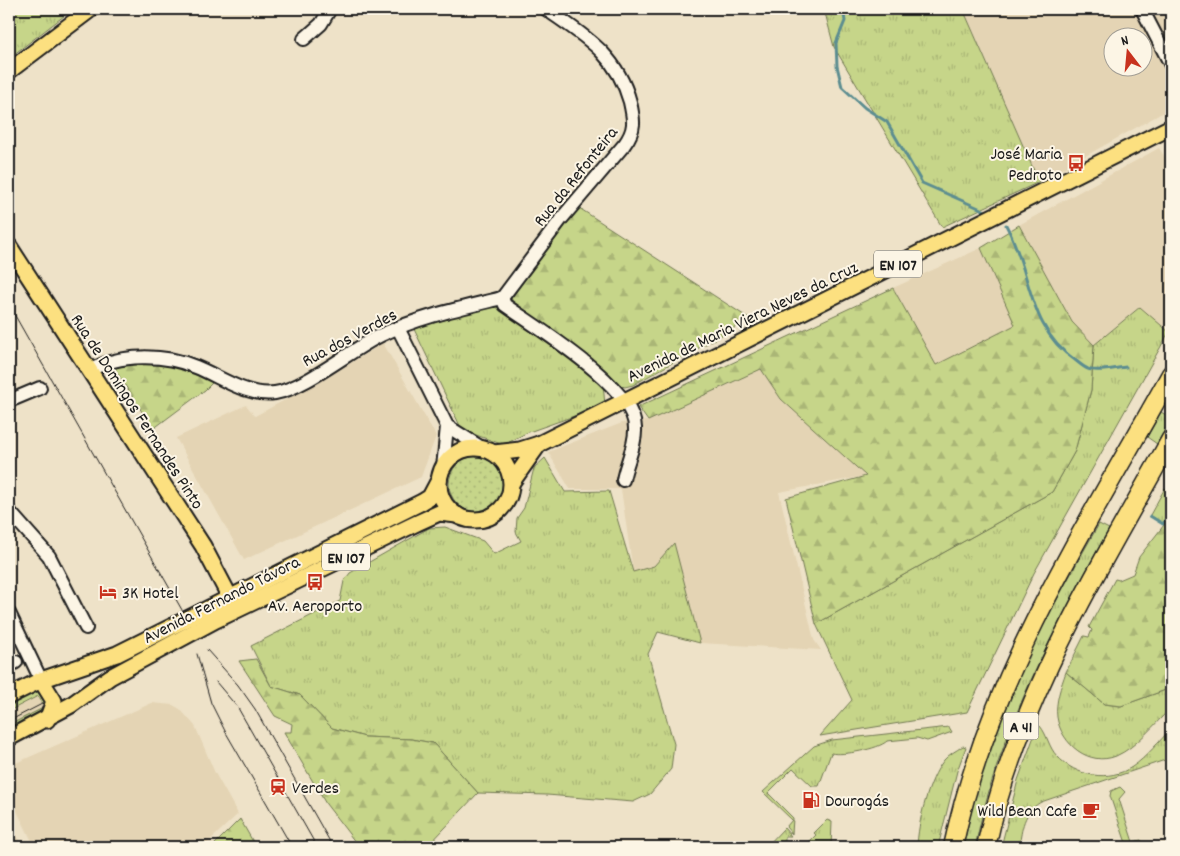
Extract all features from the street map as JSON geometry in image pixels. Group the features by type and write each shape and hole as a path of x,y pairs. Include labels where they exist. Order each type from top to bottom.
{"highway":[{"name":"A 41","path":"953,847 974,764 1020,649 1171,374"},
{"name":"A 41","path":"986,847 1009,760 1036,691 1076,611 1171,439"}],"main road":[{"path":"9,70 91,9"},
{"name":"Avenida de Maria Viera Neves da Cruz","path":"624,401 1171,127"},
{"name":"Rua de Domingos Fernandes Pinto","path":"9,246 204,546 234,604"},
{"name":"EN 107","path":"441,474 450,458 459,452 470,448 488,451 520,450 539,444 624,401"},
{"name":"EN 107","path":"457,515 473,520 485,519 496,514 505,505 510,494 512,482 539,444"},
{"path":"488,451 503,460 512,482"},
{"path":"441,474 440,491 444,502 457,515"},
{"name":"Avenida Fernando Távora","path":"9,738 47,720 110,677 234,604 422,502 430,497 441,474"},
{"name":"Avenida Fernando Távora","path":"9,696 41,680 117,654 439,513 457,515"},
{"path":"41,680 54,701 47,720"}],"street":[{"path":"304,39 322,24 330,9"},
{"name":"Rua da Refonteira","path":"502,298 562,218 632,134 635,124 625,85 610,61 596,45 546,9"},
{"path":"1142,9 1171,65"},
{"path":"502,298 505,305 573,353 601,376 624,401 634,417 636,429 623,480"},
{"name":"Rua dos Verdes","path":"90,371 104,362 128,359 165,360 195,367 254,393 276,393 292,387 379,336 398,328 502,298"},
{"path":"398,328 447,426 488,451"},
{"path":"9,401 40,388"},
{"path":"441,474 447,426"},
{"path":"9,511 49,556 86,628"},
{"path":"9,613 41,680"}],"shaded area":[{"path":"963,9 1161,9 1171,31 1171,108 1039,182"},
{"path":"1159,148 1171,167 1171,328 1169,332 1140,307 1094,345 1072,322 1019,225"},
{"path":"981,248 1016,325 936,365 893,288"},
{"path":"383,343 436,436 421,477 244,560 176,438 246,405 255,416 328,377"},
{"path":"761,369 781,399 866,476 779,492 814,640 821,650 700,643 674,544 649,571 633,572 621,489 570,489 548,452 622,423 648,421"},
{"path":"39,696 45,707 9,725 9,711"},
{"path":"152,703 173,705 180,709 195,726 215,773 238,814 203,847 35,847 9,795 9,766"},
{"path":"13,828 22,847 9,847 9,832"}],"green space":[{"path":"16,9 73,9 9,58 9,14"},
{"path":"824,9 963,9 1039,182 942,227 834,47"},
{"path":"576,206 750,319 633,385 625,387 619,385 577,348 513,302 511,298"},
{"path":"1019,225 1072,322 1094,345 1091,390 1075,451 1052,492 816,624 786,498 866,476 781,399 761,369 648,421 638,407 893,288 936,365 1015,325 981,248"},
{"path":"497,300 603,384 605,405 526,433 504,445 462,430 413,327"},
{"path":"1140,307 1169,332 1034,573 967,712 820,736 852,700 816,624 1052,492 1075,451 1091,390 1094,345"},
{"path":"112,365 184,366 214,381 205,390 153,429"},
{"path":"1161,412 1171,418 1157,444 1147,437"},
{"path":"477,456 488,458 497,464 503,473 505,484 503,495 497,504 488,510 477,512 466,510 457,504 451,495 449,484 451,473 457,464 466,458"},
{"path":"545,458 565,492 609,491 633,572 654,566 674,543 700,643 658,632 648,654 674,744 671,769 650,794 633,802 547,795 478,793 433,743 411,739 365,737 332,728 300,695 271,686 251,646 340,601 344,581 350,573 429,528 445,527 483,541 494,554 521,541 516,532 517,518 524,508 534,468"},
{"path":"1165,488 1171,492 1171,511 1162,523 1150,515"},
{"path":"1171,516 1171,688 1121,706 1104,704 1066,672 1084,636 1089,637 1092,630 1089,627 1115,579 1119,580 1133,574 1139,557"},
{"path":"1099,524 1109,529 1048,644 1013,723 985,805 975,847 963,847 983,767 1010,696 1052,608"},
{"path":"256,659 271,686 300,695 332,728 365,737 411,739 433,743 478,793 427,847 359,847 326,804 284,732 291,732 292,724 275,716 239,661"},
{"path":"1066,672 1104,704 1121,706 1171,688 1171,708 1138,741 1124,752 1106,759 1087,756 1070,744 1064,736 1057,717 1060,688"},
{"path":"35,691 41,691 49,701 46,713 9,732 9,725 45,707 38,696 9,711 9,702"},
{"path":"1040,726 1057,756 1074,769 1083,773 1103,776 1123,772 1143,759 1171,729 1171,758 1041,802 1030,811 1024,822 1019,847 1001,847 1018,780 1037,728"},
{"path":"949,727 952,732 927,741 917,738 887,741 876,747 860,751 843,754 831,753 819,786 812,786 793,768 768,793 793,818 792,834 786,827 792,820 763,792 814,746 832,740"},
{"path":"963,746 966,747 957,771 938,847 917,847 922,814 938,768 950,754"},
{"path":"1120,787 1125,792 1119,799 1133,842 1141,840 1143,844 1133,847 1127,846 1110,796 1111,791"},
{"path":"240,819 256,847 212,847"},
{"path":"827,820 832,822 831,847 808,847 809,842 816,835 814,833"},
{"path":"784,828 791,836 785,836 785,842 778,842 778,847 766,847"}],"waterway":[{"path":"843,9 845,21 836,43 837,66 842,87 865,108 887,122 922,183 988,212"},
{"path":"1006,225 1021,261 1039,316 1059,347 1088,369 1101,370 1126,367"},
{"path":"1150,516 1163,524 1171,513"}],"tram line":[{"path":"9,305 182,610"},
{"path":"207,650 238,685 255,709 333,847"},
{"path":"197,654 211,703 225,731 292,847"},
{"path":"216,682 238,708 317,847"},
{"path":"9,721 42,704"}],"place":[{"name":"José Maria Pedroto","path":"1076,163"},
{"name":"Av. Aeroporto","path":"315,582"},
{"name":"3K Hotel","path":"108,592"},
{"name":"Verdes","path":"278,787"},
{"name":"Dourogás","path":"811,800"},
{"name":"Wild Bean Cafe","path":"1091,810"}]}
